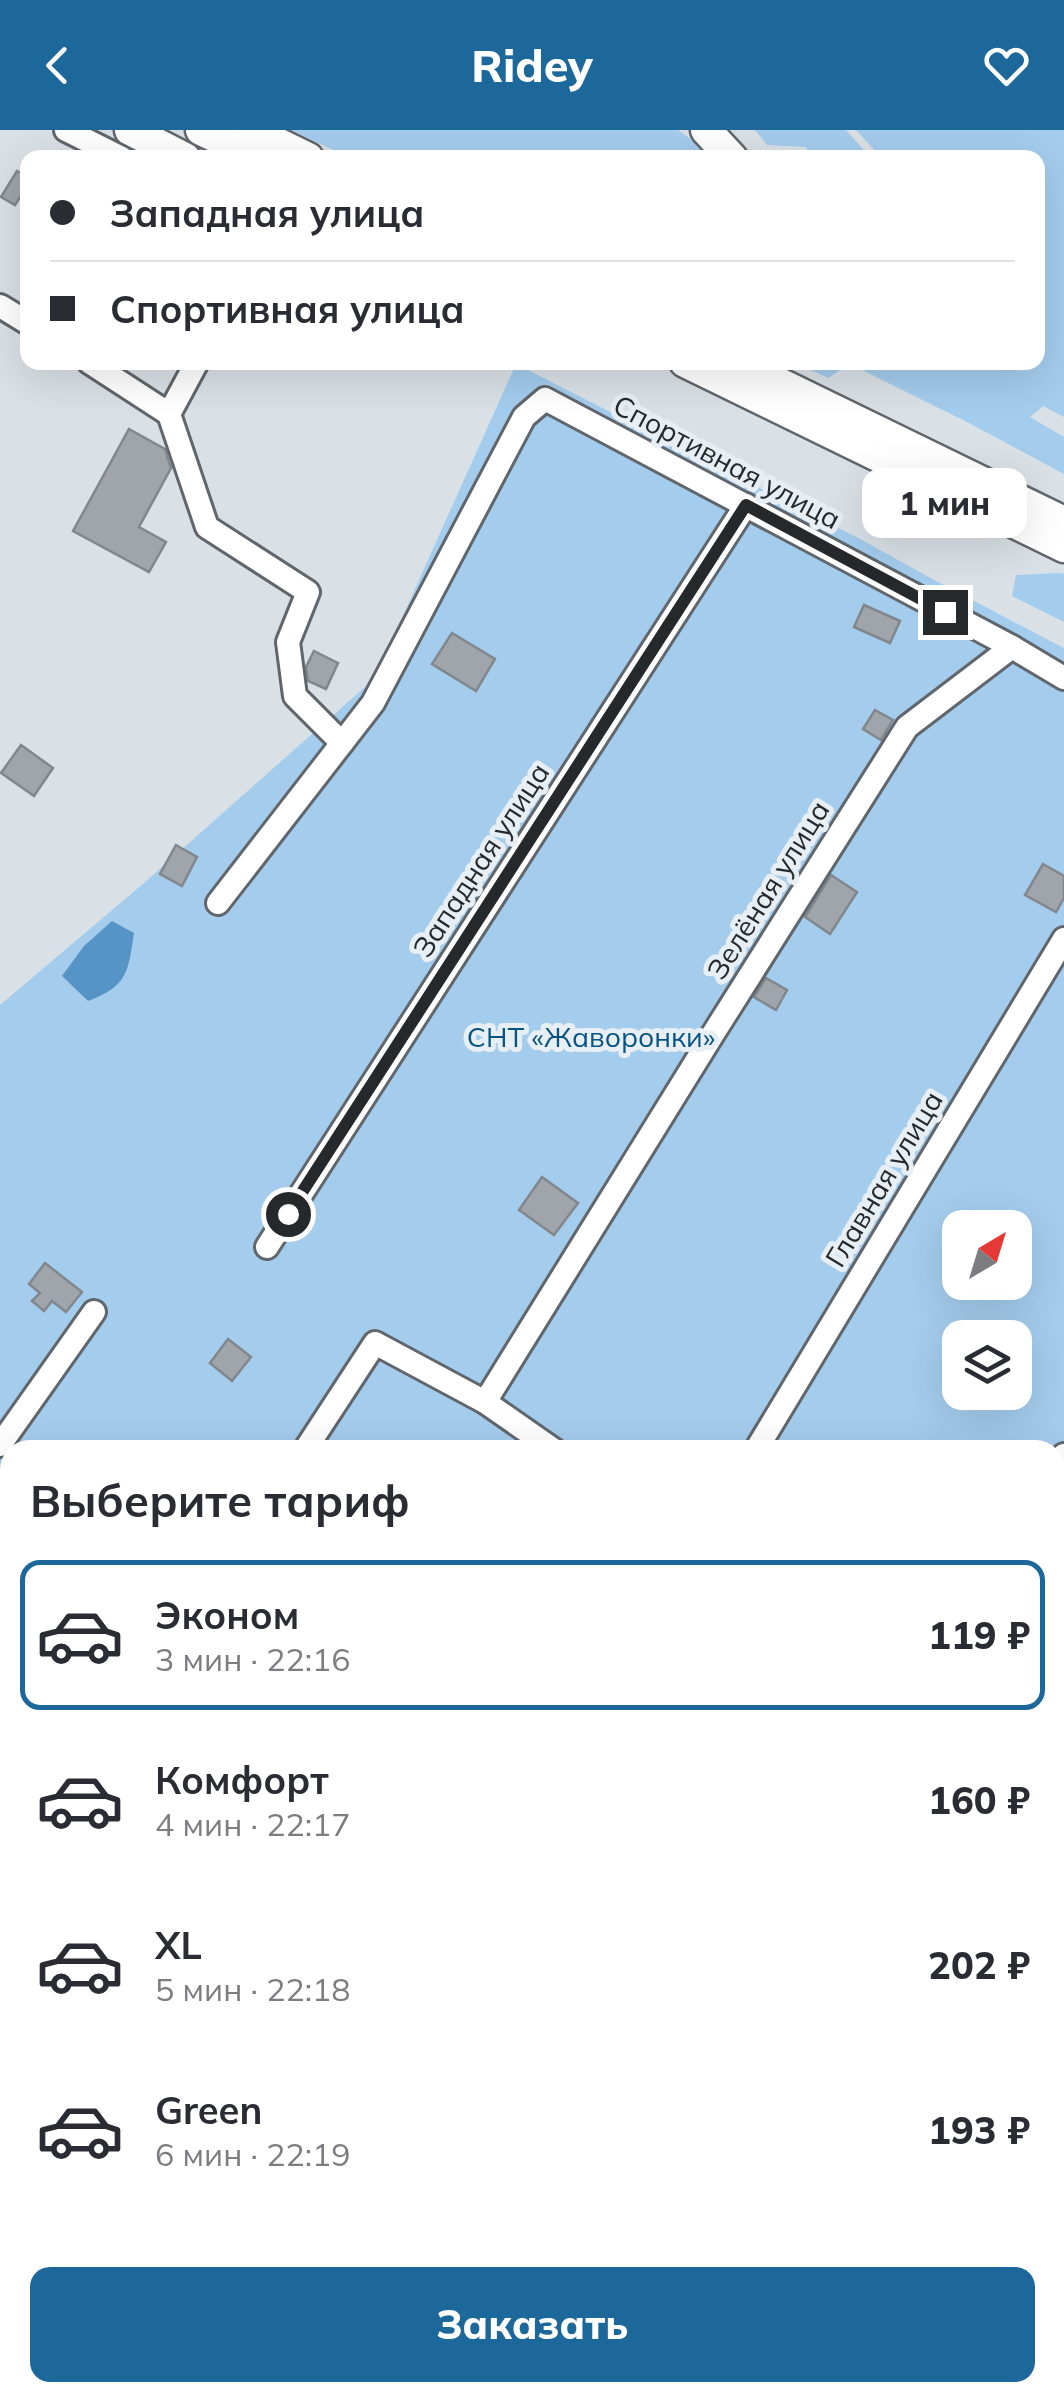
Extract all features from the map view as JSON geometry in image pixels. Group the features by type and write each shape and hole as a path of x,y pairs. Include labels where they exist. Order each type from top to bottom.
{"main road":[{"path":"130,130 169,150"},
{"path":"201,130 242,150"},
{"path":"251,130 292,150"},
{"path":"706,130 725,150"},
{"path":"701,370 1064,547"},
{"path":"752,370 1064,522"}],"street":[{"path":"66,130 106,150"},
{"path":"101,370 170,414 207,527 308,592 288,642 295,696 342,743 218,904"},
{"path":"170,414 193,370"},
{"name":"Спортивная улица","path":"342,743 373,703 524,417 545,399 1064,678"},
{"name":"Западная улица","path":"267,1246 746,505"},
{"name":"Зелёная улица","path":"485,1402 907,727 1012,647"},
{"name":"Главная улица","path":"762,1440 1064,938"},
{"path":"4,1440 94,1312"},
{"path":"312,1440 375,1344 485,1402 540,1440"}],"green space":[{"path":"291,130 678,130 706,150 333,150"},
{"path":"755,130 846,130 864,150 807,150 767,145"},
{"path":"856,130 1064,130 1064,417 1043,406 1030,417 1064,437 1064,474 862,370 1045,370 1045,150 874,150"},
{"name":"СНТ «Жаворонки»","path":"513,370 528,370 1064,648 1064,1440 0,1440 0,1005 375,678"},
{"path":"811,370 840,370 828,378"},
{"path":"1064,574 1064,622 1012,596 1016,575"}],"shaded area":[{"path":"112,921 134,933 127,968 111,990 88,1001 62,976 84,946"}],"building":[{"path":"17,171 20,173 20,197 15,205 1,197"},
{"path":"129,429 165,449 171,468 139,527 166,542 149,572 73,531"},
{"path":"864,605 900,621 890,643 854,627"},
{"path":"452,633 495,659 476,691 432,664"},
{"path":"314,651 338,663 326,689 308,681 306,667"},
{"path":"875,710 893,720 881,740 863,729"},
{"path":"21,745 53,768 34,796 1,773"},
{"path":"176,845 197,857 182,886 160,874"},
{"path":"1043,864 1064,876 1064,898 1056,912 1025,895"},
{"path":"831,875 857,892 830,934 805,917"},
{"path":"766,978 787,990 776,1010 754,997"},
{"path":"542,1177 578,1203 554,1235 519,1210"},
{"path":"45,1263 82,1292 66,1312 52,1301 44,1311 32,1301 40,1293 29,1284"},
{"path":"228,1339 251,1357 232,1381 210,1363"}],"route":[{"path":"288,1214 746,505 945,612"}]}
